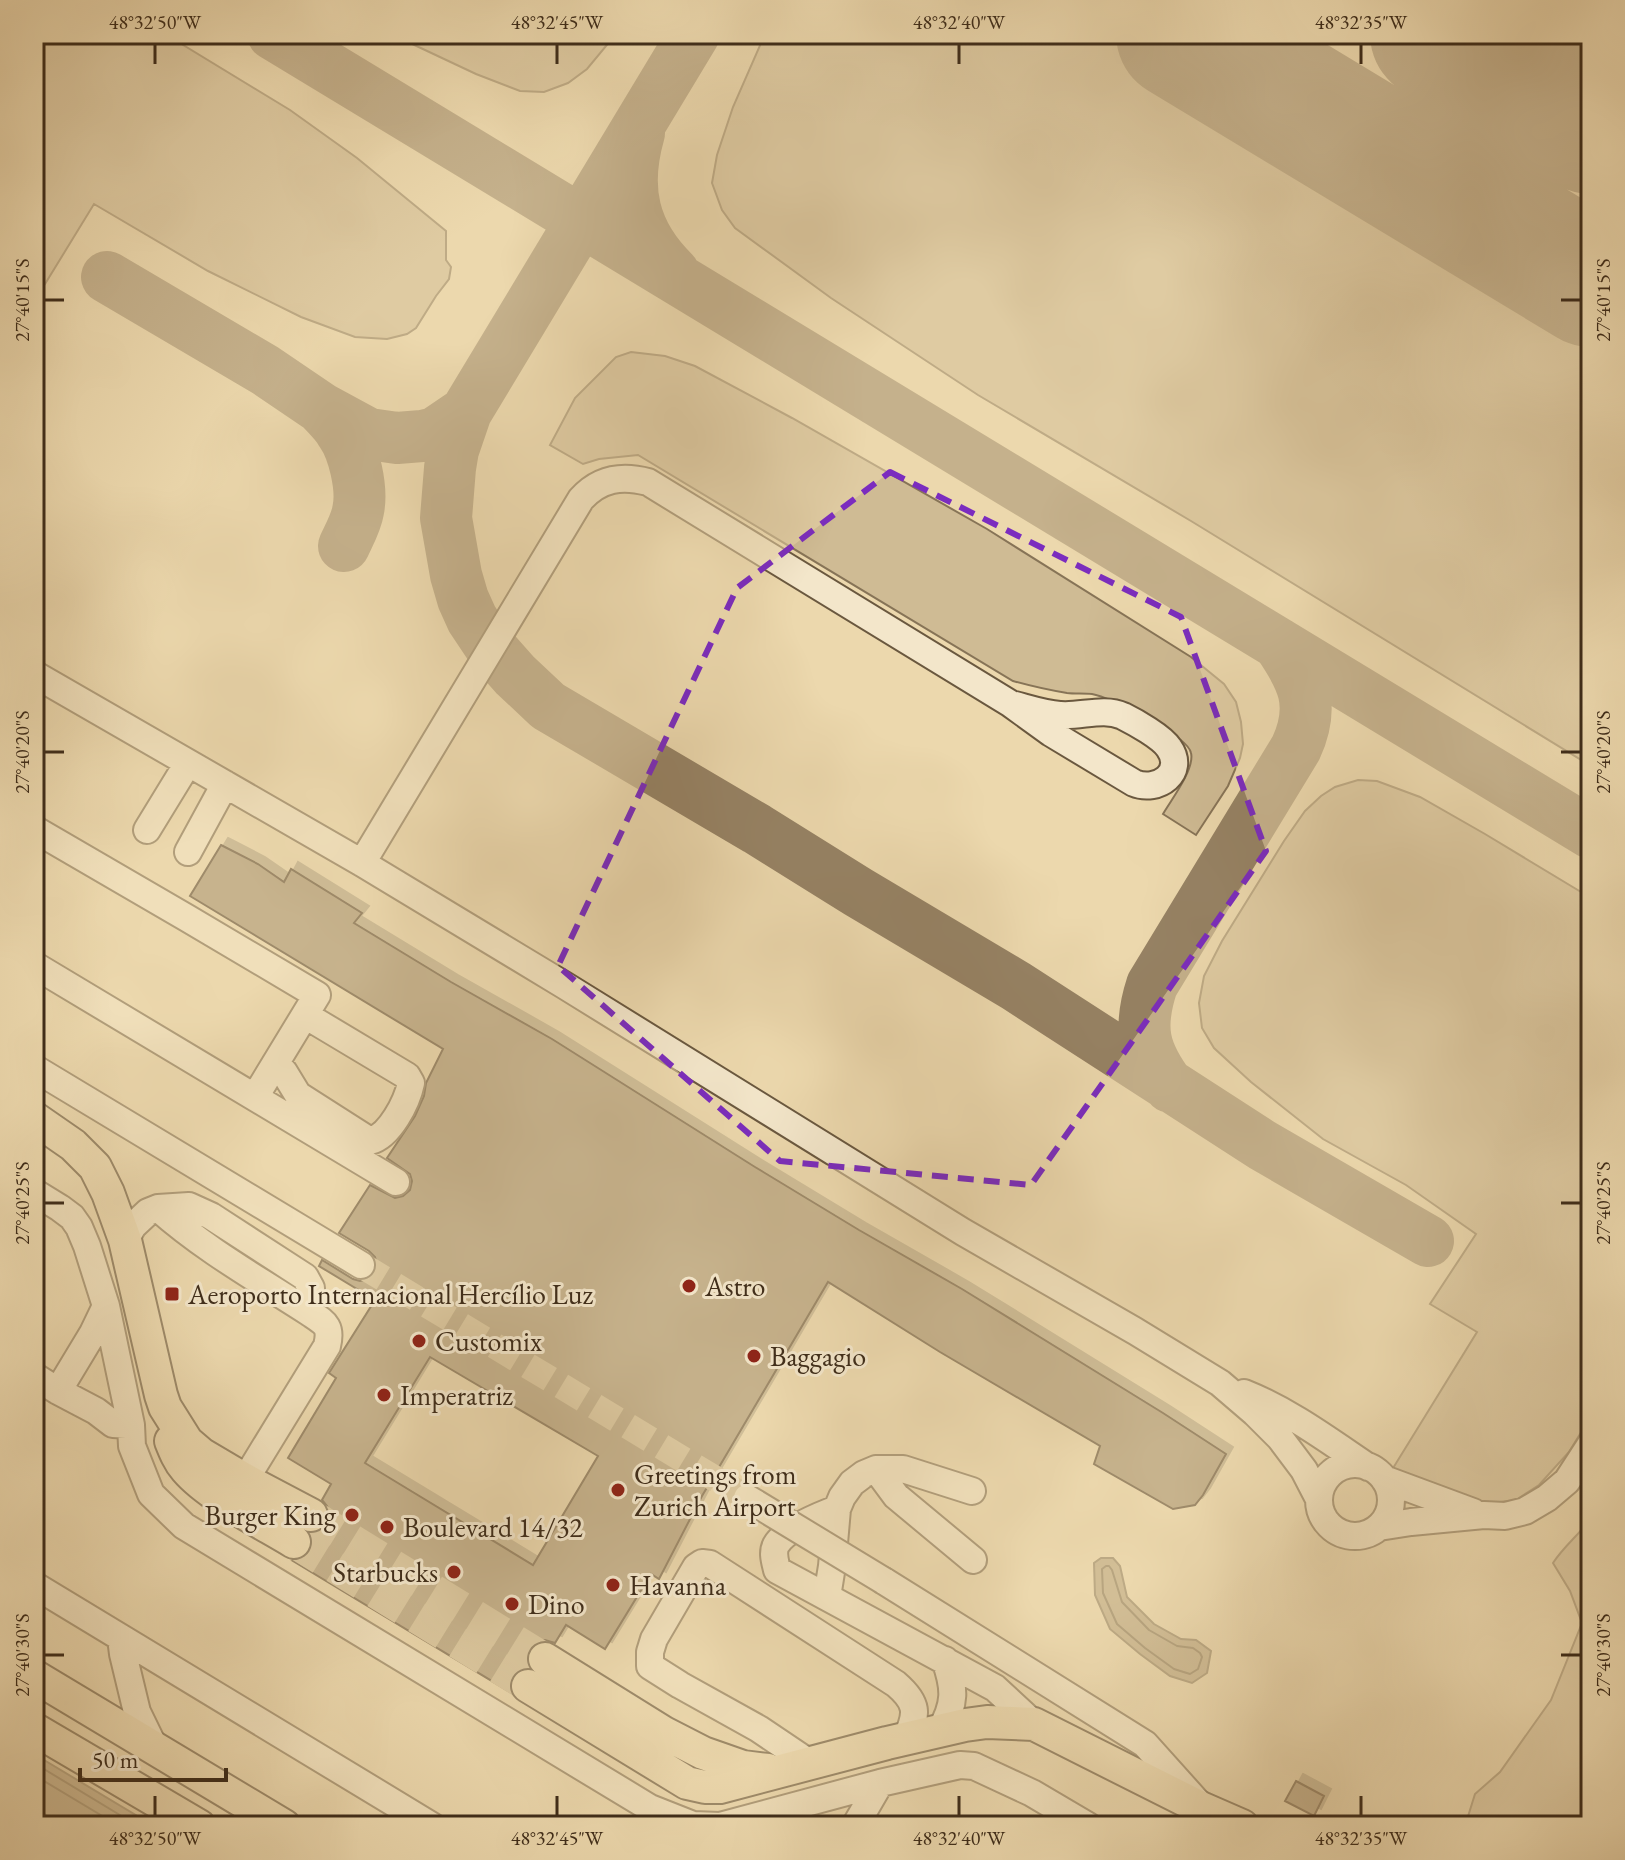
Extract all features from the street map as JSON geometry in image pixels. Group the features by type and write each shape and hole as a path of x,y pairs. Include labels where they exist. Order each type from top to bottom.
{"main road":[{"path":"34,1118 73,1145 95,1167 108,1193 125,1240 165,1407 167,1428 185,1469 210,1491 294,1542"},
{"path":"165,1407 187,1442 201,1454 311,1515"},
{"path":"536,1672 703,1753 743,1767 779,1771 987,1722 1034,1724 1242,1826"},
{"path":"34,1676 284,1826"},
{"path":"34,1729 199,1826"}],"lane":[{"path":"362,863 581,499 598,484 608,480 634,478 648,482 1141,786 1163,782 1173,769 1172,752 1168,745 1123,717 1106,713 1057,715 1011,704"},
{"path":"34,674 362,863 963,1232 1220,1383 1280,1438 1304,1470 1319,1499"},
{"path":"147,830 188,763"},
{"path":"188,852 225,784"},
{"path":"34,829 317,995 255,1097"},
{"path":"34,965 396,1182"},
{"path":"275,1064 284,1072 298,1095 370,1141 379,1139 387,1132 409,1092 411,1083 407,1076 305,1015"},
{"path":"34,1068 361,1265"},
{"path":"34,1192 72,1217 87,1246 106,1306 131,1425 132,1446 151,1494 184,1526 650,1808 693,1825 720,1826 960,1765 974,1766 1032,1793 1088,1826"},
{"path":"125,1240 140,1219 158,1208 178,1226 322,1321 328,1329 327,1346 245,1480"},
{"path":"58,1391 106,1306"},
{"path":"34,1376 113,1424 131,1425"},
{"path":"1220,1383 1265,1401 1313,1429 1376,1473 1389,1488 1390,1509 1379,1527 1360,1536 1340,1533 1324,1519 1319,1499 1324,1480 1348,1465 1358,1464 1376,1473 1415,1492 1484,1515"},
{"path":"1379,1527 1484,1515 1505,1516 1525,1511 1567,1481 1591,1444"},
{"path":"827,1597 837,1509 852,1483 876,1469 903,1469 972,1491"},
{"path":"876,1469 896,1496 973,1560"},
{"path":"747,1498 1145,1744 1203,1809"},
{"path":"837,1509 784,1535 776,1545 773,1556 777,1570 995,1688 1034,1724"},
{"path":"811,1764 759,1729 650,1666 654,1639 696,1567 702,1563 710,1564 896,1684 908,1695 914,1707 914,1722 906,1739"},
{"path":"34,1585 432,1826"},
{"path":"121,1638 137,1712 155,1749"},
{"path":"940,1731 949,1717 952,1700 953,1681 945,1660"},
{"path":"855,1826 880,1783"}],"highlighted area":[{"path":"890,472 1181,617 1266,851 1031,1185 780,1161 558,966 737,588"}],"shaded area":[{"path":"34,34 165,34 290,110 357,158 446,231 446,260 451,267 449,279 416,328 407,334 387,339 355,337 301,317 208,271 94,204 34,302"},
{"path":"391,34 616,34 587,69 568,83 544,92 520,91"},
{"path":"765,34 1138,34 1591,309 1591,766 1191,521 978,395 831,298 735,228 722,210 712,183 717,155 733,107"},
{"path":"1479,34 1591,34 1591,102"},
{"path":"631,352 665,356 695,366 792,418 987,529 1191,657 1224,684 1236,702 1243,744 1228,786 1196,835 1163,814 1186,776 1191,753 1177,737 1163,728 1092,694 1060,692 1013,681 638,455 583,464 550,445 575,398 616,357"},
{"path":"1358,780 1377,781 1420,797 1591,898 1591,1416 1569,1452 1539,1485 1516,1500 1492,1503 1450,1501 1390,1473 1477,1332 1430,1304 1476,1234 1406,1185 1323,1139 1251,1082 1214,1048 1202,1028 1199,1003 1204,976 1284,841 1305,811 1321,796 1335,787"},
{"path":"1591,1518 1591,1826 1465,1826 1475,1794 1500,1772 1551,1700 1582,1623 1570,1591 1553,1563"}],"water":[{"path":"1101,1558 1113,1558 1120,1566 1127,1597 1154,1624 1181,1639 1196,1640 1211,1651 1207,1673 1192,1683 1170,1676 1110,1629 1095,1595 1094,1563"},
{"path":"34,1754 154,1826 63,1826 34,1807"}],"building":[{"path":"221,845 284,882 291,869 362,913 354,923 552,1039 755,1167 962,1289 1226,1454 1203,1495 1195,1505 1173,1509 1094,1464 1100,1446 828,1282 702,1496 659,1579 651,1574 605,1649 566,1625 555,1643 545,1640 529,1648 526,1658 528,1667 512,1676 510,1692 293,1561 303,1559 310,1552 313,1543 311,1534 328,1523 330,1514 322,1500 331,1484 288,1458 336,1378 329,1373 375,1300 319,1266 322,1260 360,1281 369,1279 375,1273 375,1257 339,1233 370,1185 395,1198 410,1190 410,1174 387,1158 415,1116 426,1083 443,1049 190,896","holes":["430,1357 598,1456 533,1565 365,1463"]},
{"path":"1296,1781 1324,1796 1314,1816 1285,1801"}],"taxiway":[{"path":"273,34 1591,833"},
{"path":"694,34 466,412 453,450 446,518 456,575 472,619 492,649 548,706 1016,986 1262,1145 1428,1241"},
{"path":"639,133 632,173 635,209 649,242 674,273"},
{"path":"107,277 369,434 397,438 422,436 435,433 466,412"},
{"path":"321,408 346,440 358,481 357,515 344,546"},
{"path":"1170,1087 1154,1062 1146,1039 1145,1014 1152,985 1296,748 1302,733 1306,705 1304,693 1278,643"}],"runway":[{"path":"1182,34 1591,281"},
{"path":"1436,34 1591,128"}],"tunnel":[{"path":"361,1265 747,1498"},
{"path":"311,1515 545,1659"},
{"path":"294,1542 528,1686"}],"place":[{"name":"Astro","path":"689,1286"},
{"name":"Aeroporto Internacional Hercílio Luz","path":"172,1294"},
{"name":"Customix","path":"419,1341"},
{"name":"Baggagio","path":"754,1356"},
{"name":"Imperatriz","path":"384,1395"},
{"name":"Greetings from Zurich Airport","path":"618,1490"},
{"name":"Burger King","path":"352,1515"},
{"name":"Boulevard 14/32","path":"387,1527"},
{"name":"Starbucks","path":"454,1572"},
{"name":"Havanna","path":"613,1585"},
{"name":"Dino","path":"512,1604"}]}
